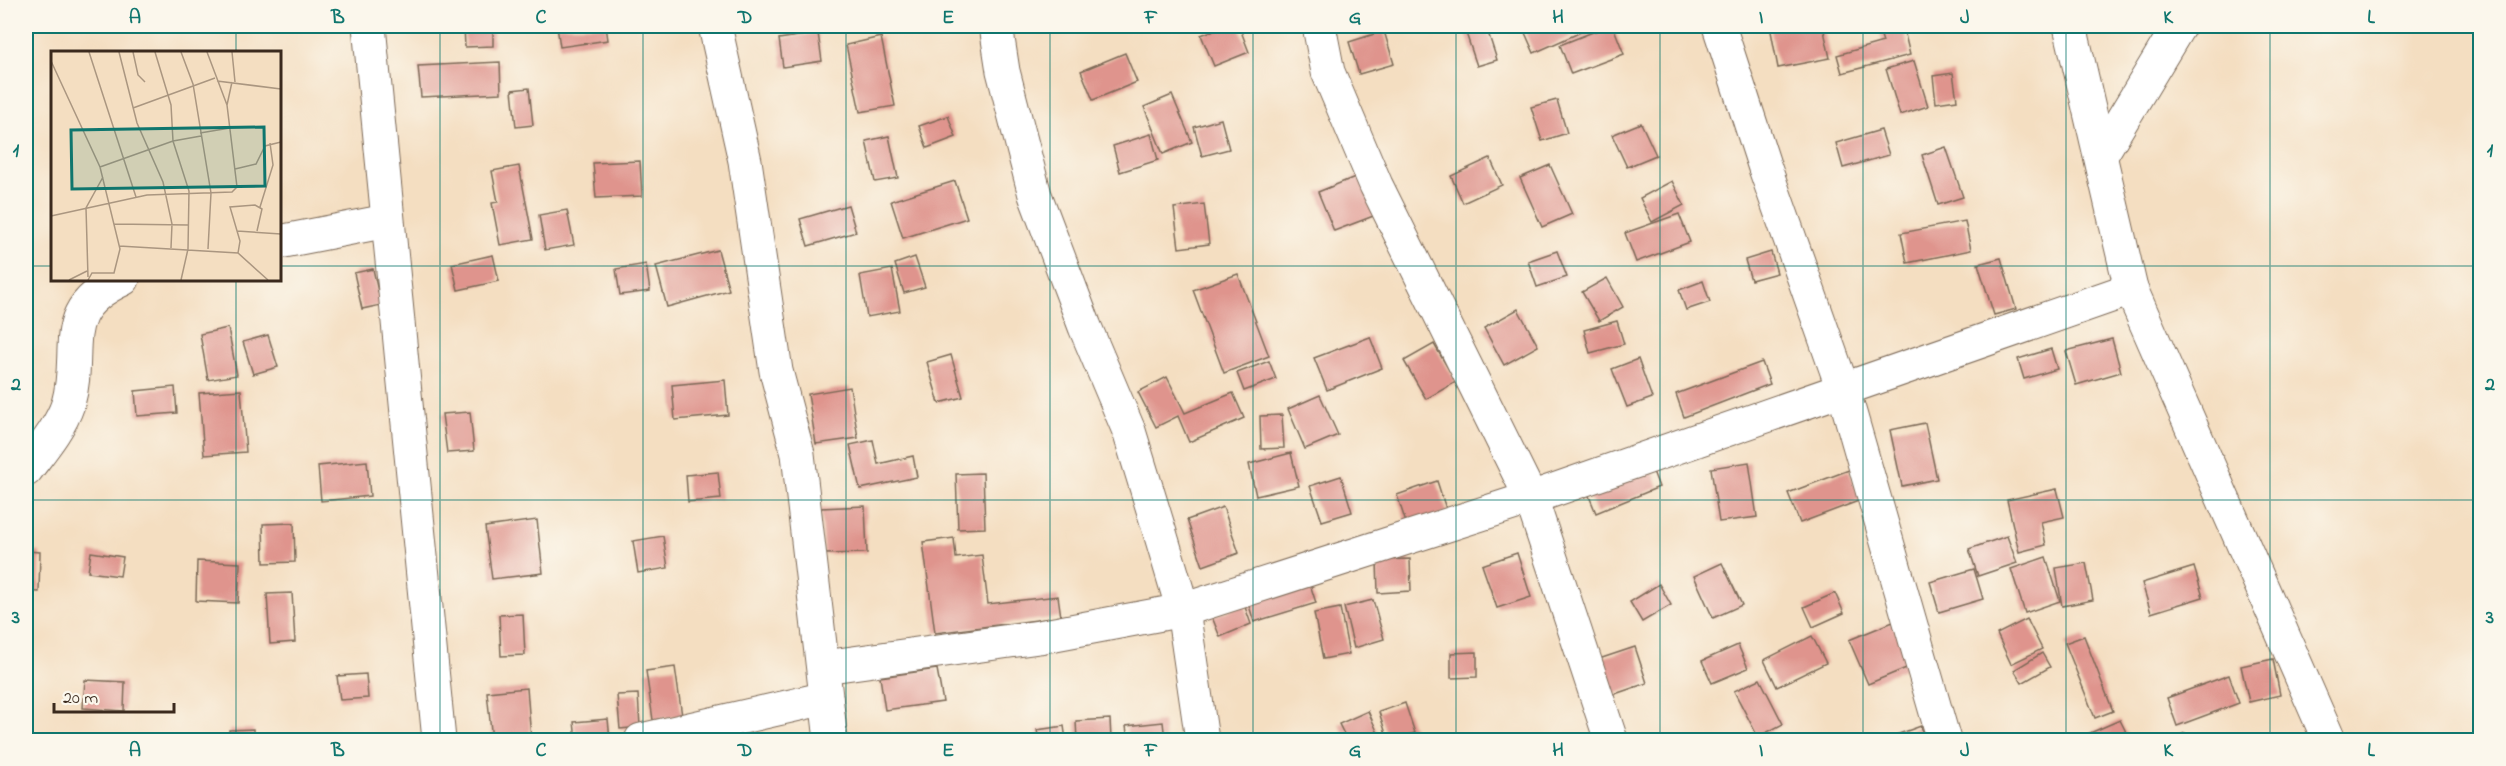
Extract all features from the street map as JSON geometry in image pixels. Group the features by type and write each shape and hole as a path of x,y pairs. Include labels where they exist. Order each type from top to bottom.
{"street":[{"path":"369,26 439,741"},
{"path":"715,26 744,161 776,371 798,454 831,741"},
{"path":"996,26 1003,71 1035,195 1085,327 1129,431 1183,610 1202,741"},
{"path":"1318,26 1328,72 1376,185 1531,498 1611,741"},
{"path":"1719,26 1765,168 1842,389 1944,741"},
{"path":"2070,26 2131,289 2329,741"},
{"path":"2101,155 2179,26"},
{"path":"280,242 387,221"},
{"path":"26,470 46,445 68,405 72,376 73,331 87,304 106,286 121,280"},
{"path":"641,741 825,682 1039,637 1183,610 1531,498 2131,289"}],"building":[{"path":"464,26 493,26 493,46 465,47"},
{"path":"557,26 606,26 608,40 560,47"},
{"path":"1101,26 1121,26 1102,31"},
{"path":"1225,26 1239,26 1249,52 1214,66 1201,35"},
{"path":"1486,26 1497,60 1477,66 1465,30"},
{"path":"1522,26 1587,26 1588,29 1534,53"},
{"path":"1613,26 1624,54 1571,74 1560,45"},
{"path":"1770,26 1823,26 1830,58 1778,68"},
{"path":"1878,26 1903,26 1910,55 1842,73 1837,55 1883,42"},
{"path":"1384,31 1394,64 1359,74 1349,42"},
{"path":"818,33 822,61 783,67 779,39"},
{"path":"881,37 895,106 860,112 846,45"},
{"path":"1125,53 1137,82 1093,100 1081,71"},
{"path":"1914,61 1928,106 1900,115 1886,69"},
{"path":"500,62 501,93 421,97 418,66"},
{"path":"1953,73 1957,100 1936,103 1933,76"},
{"path":"529,88 533,125 516,127 512,90"},
{"path":"1172,95 1192,142 1163,154 1144,107"},
{"path":"1557,100 1567,133 1542,141 1531,107"},
{"path":"948,116 956,137 927,148 919,126"},
{"path":"1221,119 1229,149 1202,156 1194,127"},
{"path":"1641,123 1656,155 1627,167 1612,135"},
{"path":"1881,130 1889,155 1843,168 1836,143"},
{"path":"1151,134 1158,160 1120,172 1113,146"},
{"path":"889,136 898,178 875,182 866,141"},
{"path":"1946,147 1963,197 1938,205 1922,155"},
{"path":"1490,158 1502,185 1463,203 1451,176"},
{"path":"640,161 642,196 596,198 593,163"},
{"path":"1550,165 1572,214 1542,227 1520,178"},
{"path":"519,166 533,239 500,245 492,203 498,202 492,171"},
{"path":"1360,175 1376,215 1334,231 1318,192"},
{"path":"955,181 967,218 903,238 891,201"},
{"path":"1672,181 1684,205 1652,222 1640,198"},
{"path":"1204,204 1209,244 1179,248 1174,208"},
{"path":"848,205 856,232 808,246 800,219"},
{"path":"567,210 574,245 545,250 539,215"},
{"path":"1679,214 1690,242 1636,262 1625,233"},
{"path":"1965,221 1971,250 1907,263 1901,233"},
{"path":"718,250 729,290 667,307 656,266"},
{"path":"1557,251 1567,277 1537,287 1528,261"},
{"path":"1771,252 1777,273 1751,280 1745,260"},
{"path":"493,255 499,281 458,290 452,264"},
{"path":"915,257 925,287 904,293 895,264"},
{"path":"2001,258 2016,309 1994,315 1978,264"},
{"path":"646,264 650,291 620,295 616,269"},
{"path":"373,269 381,305 362,309 354,273"},
{"path":"892,269 900,311 867,317 860,275"},
{"path":"1238,274 1269,356 1224,373 1193,290"},
{"path":"1607,278 1623,307 1599,321 1582,292"},
{"path":"1703,281 1710,302 1686,310 1679,290"},
{"path":"1518,309 1538,346 1504,365 1484,328"},
{"path":"1617,321 1624,344 1590,353 1584,330"},
{"path":"228,328 237,375 208,380 200,334"},
{"path":"268,335 278,367 253,374 243,342"},
{"path":"1370,337 1382,368 1327,390 1314,358"},
{"path":"2112,339 2121,372 2076,385 2066,351"},
{"path":"1434,344 1456,382 1426,399 1404,361"},
{"path":"2051,349 2057,369 2024,379 2018,359"},
{"path":"951,355 963,397 939,403 927,362"},
{"path":"1638,359 1652,398 1627,407 1612,369"},
{"path":"1269,361 1276,379 1244,391 1237,373"},
{"path":"1762,362 1770,384 1684,417 1676,394"},
{"path":"1167,377 1185,413 1233,393 1244,418 1189,442 1178,416 1156,427 1138,392"},
{"path":"725,380 728,415 675,420 672,385"},
{"path":"175,387 177,413 137,416 135,391"},
{"path":"850,387 858,438 816,444 808,394"},
{"path":"241,390 246,452 204,455 199,393"},
{"path":"1320,395 1338,435 1305,449 1288,409"},
{"path":"470,412 474,451 447,453 442,414"},
{"path":"1282,415 1284,448 1261,449 1260,416"},
{"path":"1925,423 1937,479 1902,486 1890,430"},
{"path":"873,440 878,464 913,456 917,477 860,489 850,445"},
{"path":"1291,453 1299,486 1256,496 1249,464"},
{"path":"367,461 370,496 321,501 318,466"},
{"path":"1749,462 1757,517 1719,522 1711,468"},
{"path":"1651,466 1659,487 1596,513 1587,491"},
{"path":"1849,470 1861,500 1800,523 1788,493"},
{"path":"718,472 721,499 688,502 686,475"},
{"path":"983,473 985,528 958,529 956,474"},
{"path":"1341,476 1352,512 1322,521 1310,486"},
{"path":"1437,481 1447,512 1407,526 1397,495"},
{"path":"2057,489 2064,517 2041,522 2046,545 2019,552 2007,500"},
{"path":"865,506 867,553 824,554 821,508"},
{"path":"1223,507 1239,553 1203,566 1187,520"},
{"path":"537,520 543,573 492,579 485,527"},
{"path":"294,523 295,562 264,563 263,524"},
{"path":"663,536 668,568 638,573 633,541"},
{"path":"2007,536 2017,563 1978,576 1969,549"},
{"path":"954,538 956,558 982,555 988,604 1058,596 1061,617 935,633 923,542"},
{"path":"26,551 40,552 39,592 26,591"},
{"path":"91,552 123,557 120,576 88,572"},
{"path":"1517,553 1531,597 1497,608 1482,565"},
{"path":"2046,557 2060,601 2025,613 2011,569"},
{"path":"1410,559 1411,591 1378,593 1377,560"},
{"path":"197,561 240,563 238,603 196,601"},
{"path":"1722,563 1742,605 1713,618 1694,576"},
{"path":"2086,563 2093,600 2062,606 2056,568"},
{"path":"2194,567 2203,597 2151,613 2142,583"},
{"path":"1974,569 1983,599 1939,612 1930,582"},
{"path":"1309,581 1316,603 1254,622 1247,599"},
{"path":"1659,584 1671,605 1642,622 1630,602"},
{"path":"292,593 295,642 270,644 267,594"},
{"path":"1835,593 1844,613 1813,627 1804,607"},
{"path":"1373,600 1384,639 1354,648 1344,607"},
{"path":"1244,604 1251,624 1220,637 1212,617"},
{"path":"1340,608 1349,654 1323,659 1314,613"},
{"path":"523,614 525,655 501,656 499,615"},
{"path":"2027,619 2042,649 2011,664 1997,634"},
{"path":"1893,622 1911,666 1868,684 1849,640"},
{"path":"1812,636 1826,663 1777,687 1764,660"},
{"path":"2084,636 2113,711 2095,718 2065,643"},
{"path":"1738,645 1748,668 1712,683 1702,661"},
{"path":"1635,647 1647,683 1612,695 1599,659"},
{"path":"1477,652 1477,677 1451,678 1451,653"},
{"path":"2042,653 2050,667 2022,683 2014,670"},
{"path":"2273,659 2280,695 2249,702 2241,666"},
{"path":"675,667 682,716 653,720 646,671"},
{"path":"937,669 943,702 885,710 880,677"},
{"path":"366,674 368,698 340,700 337,676"},
{"path":"2229,675 2239,703 2177,726 2167,698"},
{"path":"1760,679 1783,724 1758,737 1734,691"},
{"path":"85,680 125,682 124,711 83,708"},
{"path":"527,688 531,739 492,740 487,692"},
{"path":"638,694 640,727 620,729 617,695"},
{"path":"1405,703 1415,733 1388,740 1379,712"},
{"path":"1368,711 1381,740 1347,740 1339,724"},
{"path":"608,719 610,740 576,740 574,722"},
{"path":"1110,719 1111,740 1077,740 1076,721"},
{"path":"2120,720 2130,740 2074,740"},
{"path":"1163,722 1165,740 1128,740 1126,726"},
{"path":"1064,726 1066,740 1039,740 1037,730"},
{"path":"1921,726 1926,740 1882,740"},
{"path":"253,729 254,740 230,740 229,730"},
{"path":"2185,733 2188,740 2168,740"}]}
